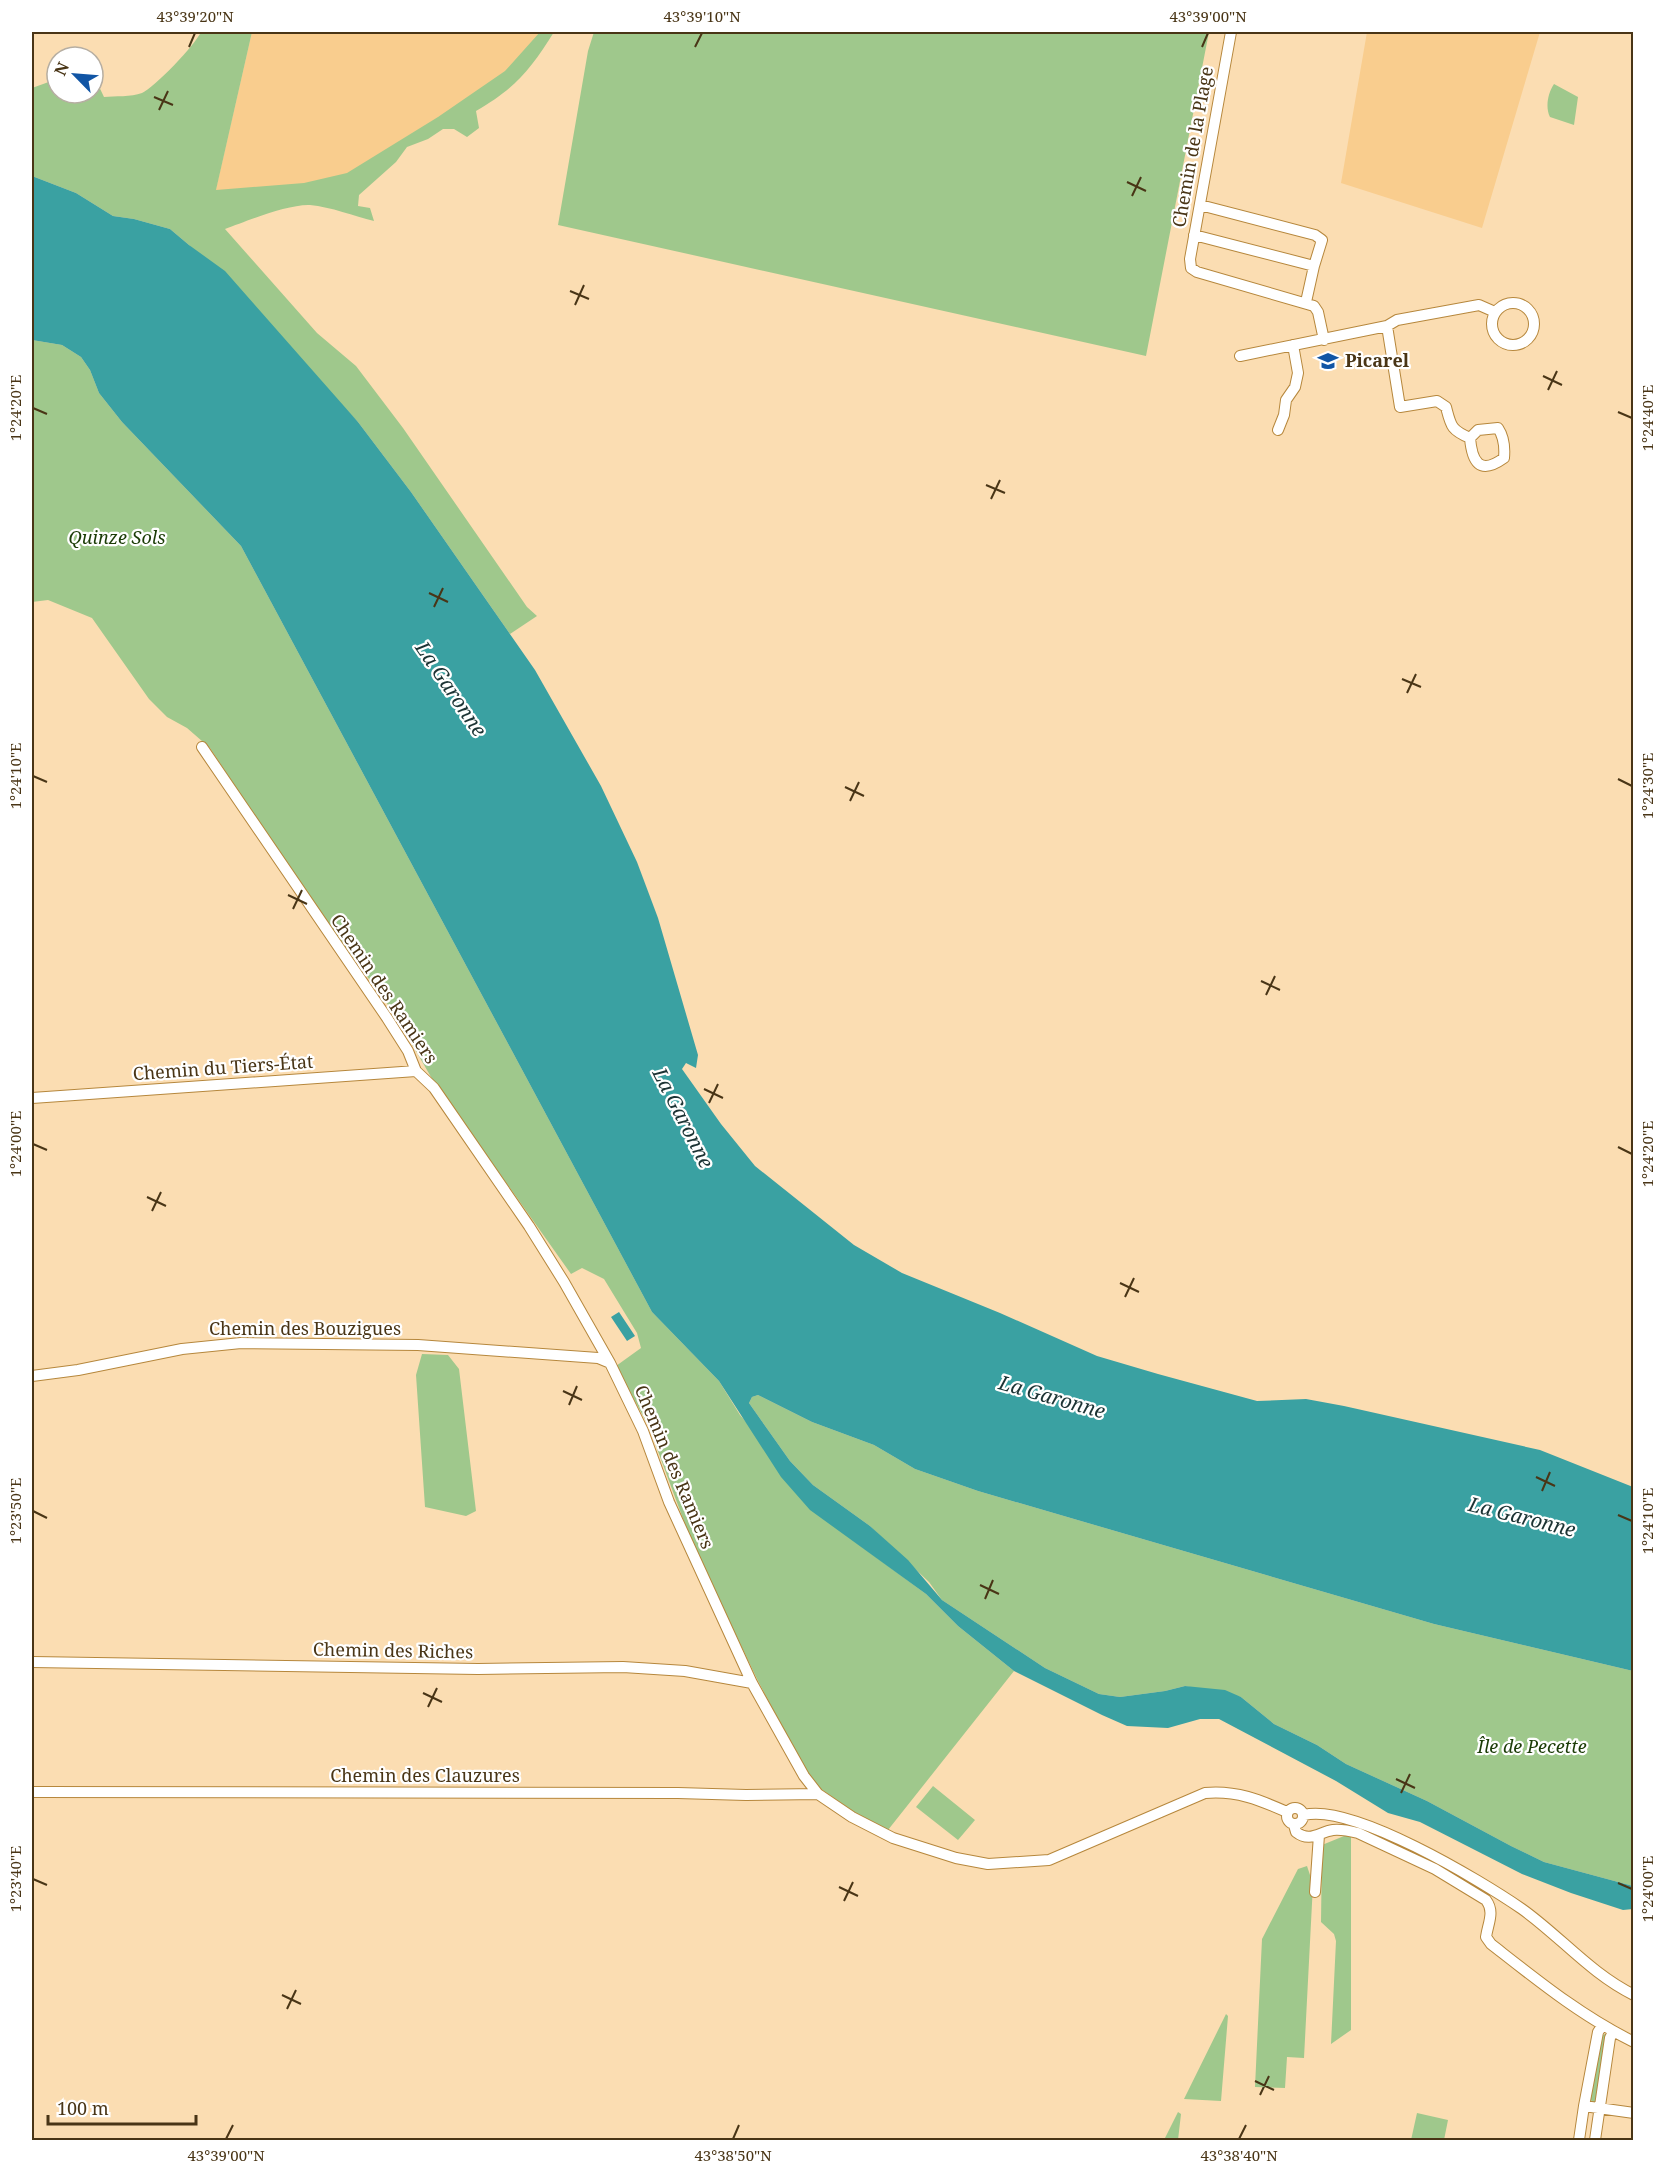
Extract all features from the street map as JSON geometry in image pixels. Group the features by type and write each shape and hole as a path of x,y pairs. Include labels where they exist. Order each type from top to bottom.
{"street":[{"name":"Chemin de la Plage","path":"1231,32 1194,235 1190,259 1191,268 1197,273 1306,302"},
{"path":"1200,205 1315,235 1322,240 1306,302 1314,306 1318,312 1324,340"},
{"path":"1194,235 1314,266"},
{"path":"1517,303 1528,308 1534,318 1534,330 1527,340 1516,345 1504,343 1495,335 1492,324 1496,312 1505,304 1517,303"},
{"path":"1240,356 1387,326 1397,320 1479,305 1496,312"},
{"path":"1387,326 1400,407 1437,401 1446,407 1451,427 1470,438"},
{"path":"1278,430 1284,415 1286,400 1295,387 1298,374 1293,345"},
{"name":"Chemin des Ramiers","path":"201,747 387,1018 408,1051 416,1071 434,1088 564,1282 610,1363 643,1431 669,1502 752,1683 804,1776 818,1794 852,1817 893,1838 956,1858 988,1864 1049,1860 1205,1793 1221,1791 1238,1793 1287,1812"},
{"name":"Chemin du Tiers-État","path":"32,1098 416,1071"},
{"path":"582,1357 593,1348 596,1339"},
{"name":"Chemin des Bouzigues","path":"32,1376 78,1370 182,1349 241,1343 418,1345 598,1358 610,1363"},
{"name":"Chemin des Riches","path":"32,1662 478,1669 623,1667 685,1671 752,1683"},
{"name":"Chemin des Clauzures","path":"32,1792 818,1794"},
{"path":"1304,1815 1295,1808 1287,1812 1287,1820 1303,1837 1319,1835 1332,1830 1358,1833 1435,1869 1486,1900 1491,1906 1486,1937 1491,1944 1544,1986 1602,2026 1634,2042"},
{"path":"1304,1815 1322,1813 1345,1818 1426,1852 1522,1910 1606,1980 1634,1995"},
{"path":"1294,1825 1301,1822 1304,1815"},
{"path":"1316,1892 1319,1835"},
{"path":"1579,2140 1598,2032 1602,2026"},
{"path":"1595,2140 1610,2038 1613,2032"},
{"path":"1584,2106 1634,2113"}],"shaded area":[{"path":"252,32 548,32 518,77 316,200 211,211"},
{"path":"1367,32 1540,32 1482,228 1341,183"}],"green space":[{"path":"201,32 252,32 216,190 304,183 347,173 438,117 505,71 540,32 554,32 521,77 502,94 476,111 479,128 467,137 454,129 443,129 428,139 407,147 396,162 359,195 358,206 370,208 374,221 326,208 301,205 225,229 317,333 356,366 403,428 527,607 537,616 510,634 411,492 358,422 189,245 170,229 113,216 76,193 32,176 32,88 45,83 45,105 105,105 105,97 128,96 148,89 174,65"},
{"path":"594,32 1209,32 1146,356 558,225 588,51"},
{"path":"1554,84 1578,97 1574,125 1550,117 1548,100"},
{"name":"Quinze Sols","path":"32,340 62,345 81,357 90,370 99,393 122,422 241,546 652,1312 719,1381 740,1415 839,1530 926,1594 958,1626 1014,1671 888,1830 854,1812 821,1789 807,1773 758,1681 692,1543 649,1427 616,1366 641,1348 637,1333 604,1279 582,1268 571,1274 431,1077 394,1013 299,884 210,748 187,728 167,717 149,699 92,618 48,600 32,602"},
{"path":"422,1354 448,1355 459,1369 476,1511 466,1516 425,1507 416,1375"},
{"name":"Île de Pecette","path":"758,1395 812,1422 874,1445 915,1469 978,1491 1434,1624 1633,1671 1633,1886 1544,1862 1427,1801 1346,1764 1317,1745 1274,1724 1241,1697 1185,1686 1120,1697 1099,1694 1045,1668 942,1600 929,1582 870,1526 813,1485 790,1461 749,1403 752,1397"},
{"path":"933,1786 975,1820 958,1840 916,1807"},
{"path":"1351,1835 1351,2030 1331,2044 1336,1941 1334,1934 1321,1922 1322,1845"},
{"path":"1307,1866 1313,1884 1304,2058 1287,2057 1285,2088 1255,2087 1262,1939 1298,1869"},
{"path":"1226,2014 1228,2016 1221,2101 1184,2099"},
{"path":"1605,2034 1607,2035 1596,2102 1592,2102 1590,2098"},
{"path":"1178,2112 1181,2114 1178,2140 1164,2140"},
{"path":"1417,2113 1448,2120 1444,2140 1411,2140"}],"water":[{"name":"La Garonne","path":"32,176 76,193 113,216 170,229 225,271 358,422 411,492 535,670 601,786 637,862 658,918 698,1055 696,1068 686,1063 682,1069 721,1124 755,1166 854,1245 902,1273 1097,1356 1257,1401 1306,1399 1540,1450 1633,1487 1633,1671 1434,1624 978,1491 915,1469 874,1445 812,1422 758,1395 752,1397 749,1403 790,1461 813,1485 870,1526 908,1560 942,1600 1045,1668 1099,1694 1120,1697 1185,1686 1225,1690 1241,1697 1274,1724 1317,1745 1346,1764 1427,1801 1544,1862 1633,1886 1633,1909 1623,1910 1522,1874 1420,1822 1388,1813 1336,1781 1219,1719 1200,1719 1168,1728 1127,1726 1102,1715 1014,1671 958,1626 926,1594 810,1510 781,1477 719,1381 652,1312 241,546 122,422 99,393 90,370 81,357 62,345 32,340"},
{"path":"619,1312 635,1336 627,1341 611,1317"}],"place":[{"name":"Picarel","path":"1328,361"}]}
